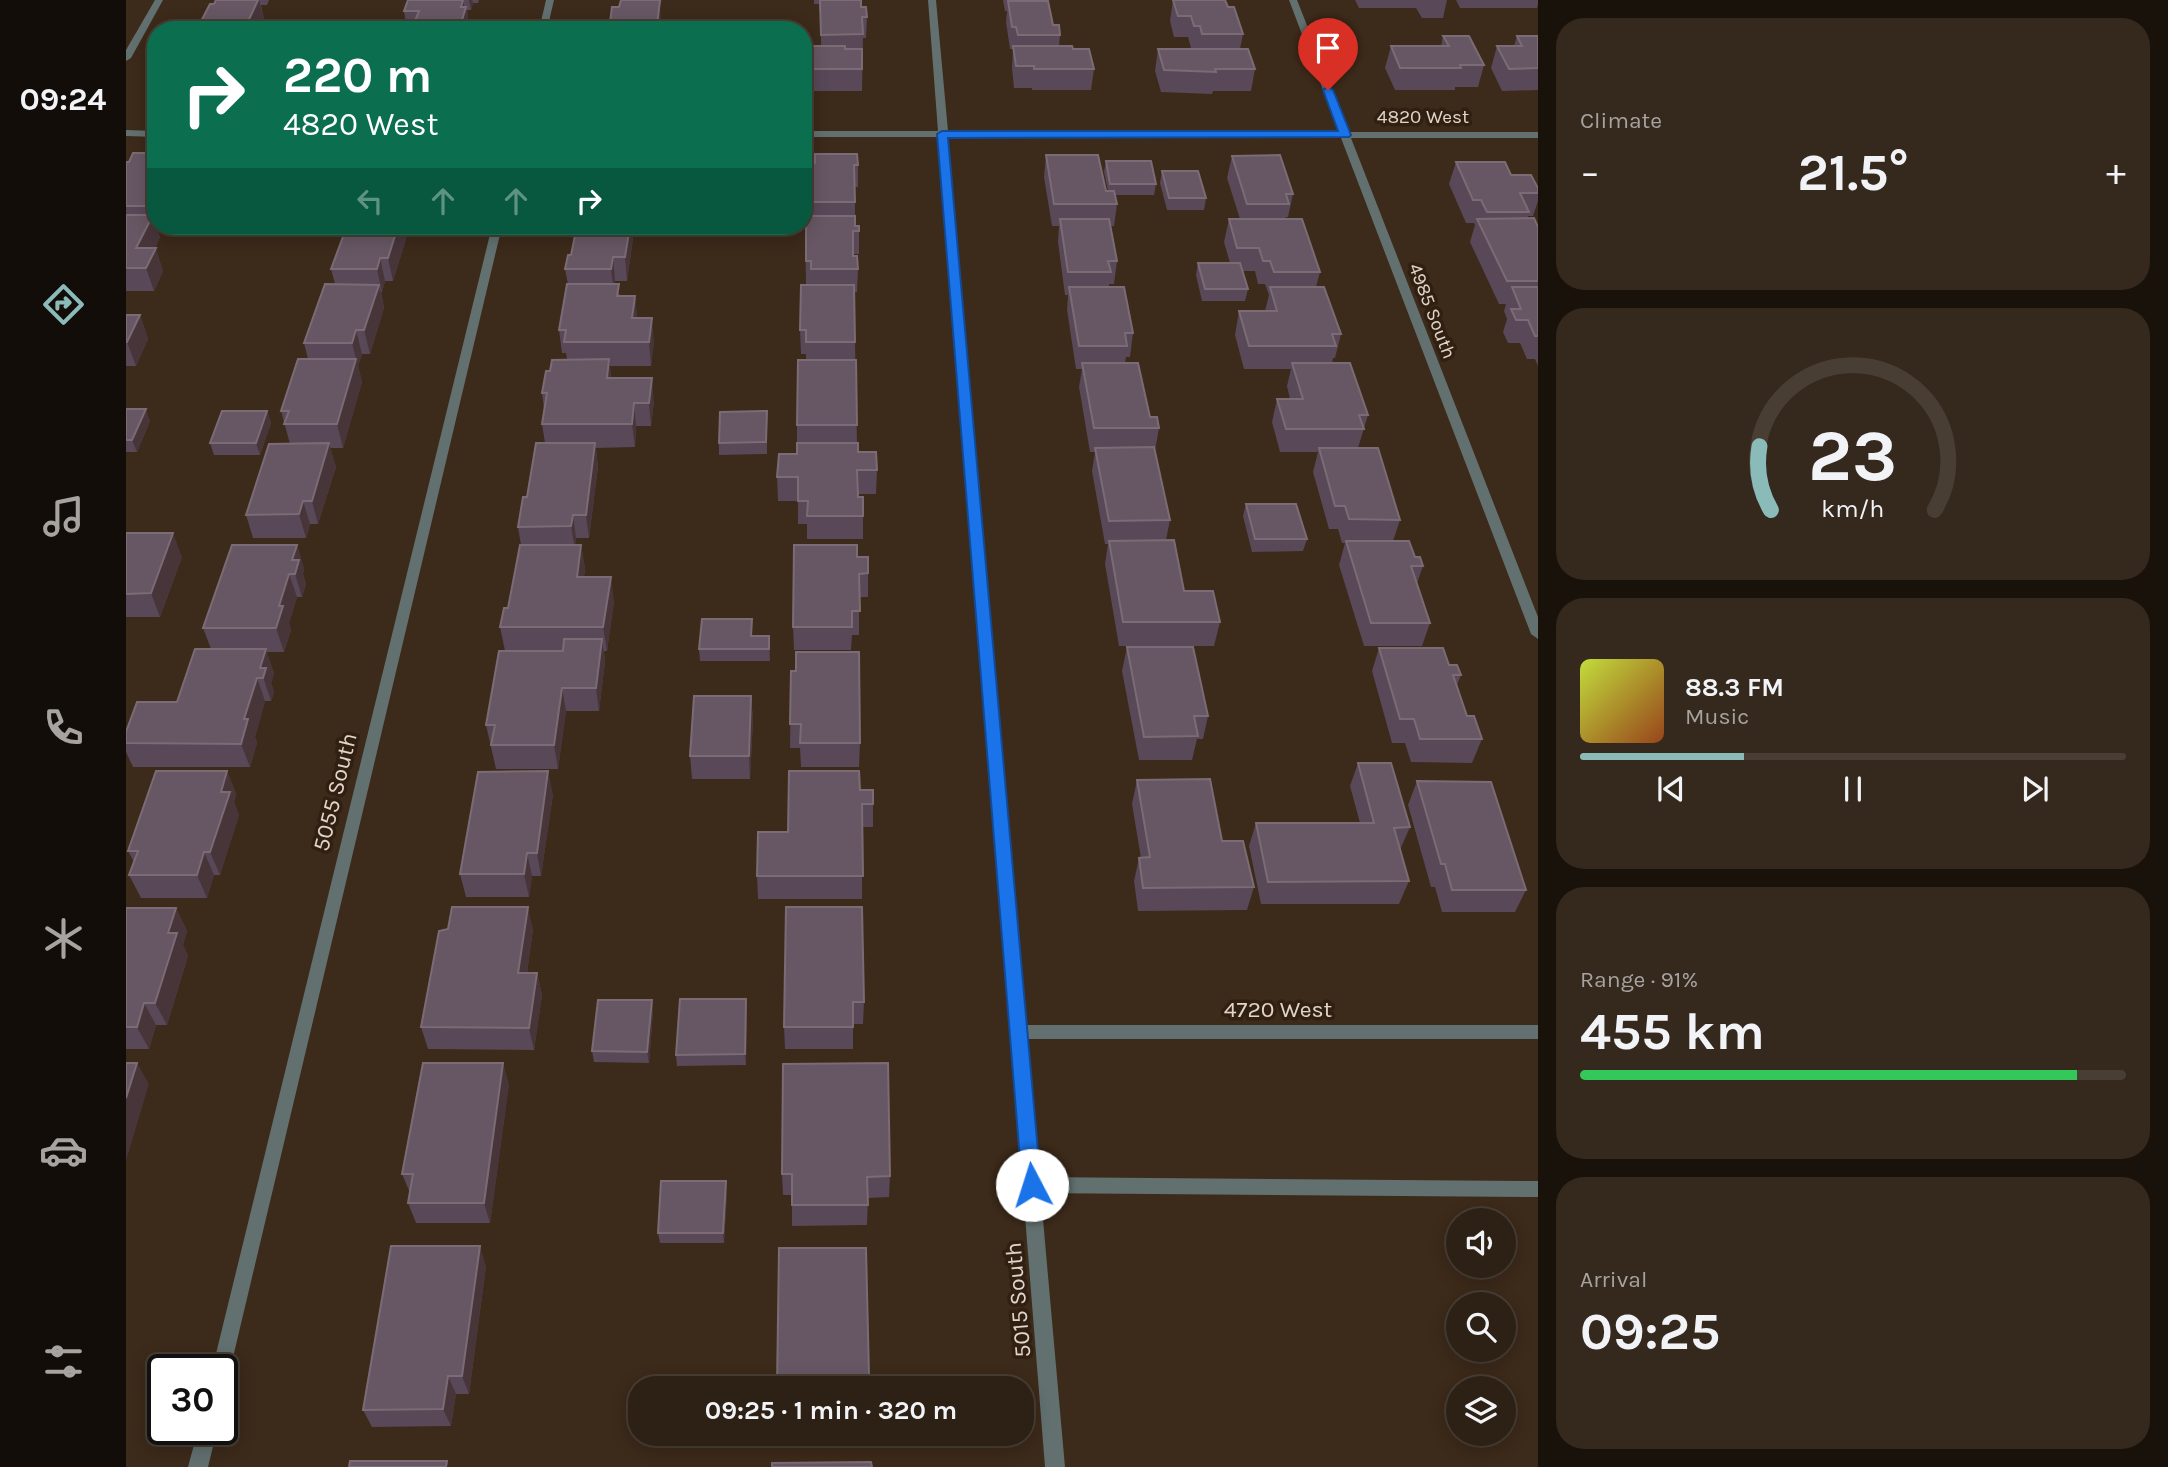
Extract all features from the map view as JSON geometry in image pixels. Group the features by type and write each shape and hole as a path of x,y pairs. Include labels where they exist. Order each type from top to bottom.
{"street":[{"path":"147,21 159,0"},
{"path":"545,21 550,0"},
{"name":"5015 South","path":"932,0 1055,1467"},
{"name":"4985 South","path":"1293,0 1538,634"},
{"path":"126,58 147,21"},
{"path":"126,134 147,134"},
{"name":"4820 West","path":"812,134 1538,135"},
{"name":"5055 South","path":"225,1354 495,235"},
{"name":"4720 West","path":"1019,1032 1538,1032"},
{"path":"1032,1185 1538,1189"},
{"path":"198,1467 203,1445"}],"building":[{"path":"216,0 258,0 248,21 201,21 210,4 214,4"},
{"path":"408,0 463,0 461,7 466,7 462,21 415,21 419,11 404,11"},
{"path":"621,0 660,0 658,21 610,21 612,7 619,7"},
{"path":"820,0 861,0 861,7 866,7 867,17 862,17 863,34 821,35"},
{"path":"1173,0 1225,0 1228,7 1234,7 1243,34 1202,34 1200,26 1194,26 1191,16 1178,16"},
{"path":"1008,1 1048,1 1053,25 1059,25 1060,35 1018,35 1016,27 1012,27"},
{"path":"1443,36 1469,36 1484,65 1460,65 1461,68 1400,68 1391,46 1449,46"},
{"path":"1517,36 1538,36 1538,68 1509,69 1497,46 1522,46"},
{"path":"812,46 862,49 862,69 812,69"},
{"path":"1013,46 1072,46 1073,49 1089,49 1094,69 1034,69 1034,66 1016,66"},
{"path":"1158,49 1248,49 1255,69 1215,69 1216,72 1164,70"},
{"path":"133,153 147,153 147,206 126,206 126,162 129,162"},
{"path":"815,154 857,154 858,165 854,165 855,202 812,202 812,163 815,163"},
{"path":"1046,155 1098,155 1106,191 1114,191 1117,204 1054,204"},
{"path":"1280,155 1293,194 1286,194 1289,204 1247,204 1232,156"},
{"path":"1106,161 1151,161 1156,184 1110,184"},
{"path":"1456,162 1505,162 1511,175 1531,175 1538,193 1520,193 1529,212 1487,212 1481,200 1473,200"},
{"path":"1162,171 1198,171 1206,198 1169,198"},
{"path":"126,215 147,215 147,227 136,248 156,248 146,268 126,268"},
{"path":"812,216 855,216 855,226 859,226 859,231 853,231 853,256 857,256 858,269 811,269 811,261 806,261 806,235 812,235"},
{"path":"1534,218 1538,227 1538,281 1507,281 1477,219"},
{"path":"1060,219 1109,219 1117,261 1108,261 1111,272 1068,272"},
{"path":"1229,219 1302,219 1320,272 1274,272 1270,261 1263,261 1259,248 1237,248"},
{"path":"344,235 395,235 388,258 380,258 377,269 331,269"},
{"path":"575,235 629,235 625,257 613,257 611,269 565,269 568,255 571,255"},
{"path":"1198,263 1240,263 1248,289 1205,289"},
{"path":"325,284 379,285 364,330 356,330 352,343 304,343"},
{"path":"567,284 619,284 617,296 635,296 632,318 652,318 649,342 564,342 566,330 559,330"},
{"path":"801,285 854,285 855,342 806,342 806,330 800,330"},
{"path":"1069,287 1124,287 1133,333 1125,333 1127,346 1079,346"},
{"path":"1270,287 1324,287 1341,334 1332,334 1336,346 1249,346 1239,311 1277,311"},
{"path":"1512,287 1538,287 1538,336 1535,336 1528,320 1516,320 1511,309 1521,309"},
{"path":"126,315 140,315 127,342 126,342"},
{"path":"298,359 356,359 337,424 284,424 289,411 281,411"},
{"path":"609,359 607,378 652,378 649,403 634,403 632,424 542,424 547,393 542,393 546,371 550,371 552,360"},
{"path":"798,360 856,360 857,425 797,425"},
{"path":"1082,363 1138,363 1150,417 1157,417 1159,428 1094,428"},
{"path":"1292,363 1350,363 1368,415 1359,415 1364,429 1286,429 1277,399 1303,399"},
{"path":"126,409 146,409 132,440 126,440"},
{"path":"222,411 267,411 256,443 210,443"},
{"path":"767,411 766,442 719,443 720,412"},
{"path":"329,443 312,501 303,501 299,514 246,515 269,444"},
{"path":"536,443 595,443 586,515 573,515 571,526 518,527 523,497 527,497"},
{"path":"797,443 858,443 858,452 876,452 877,470 857,470 858,497 863,497 863,516 807,516 808,501 798,501 798,477 777,477 779,454 797,454"},
{"path":"1154,447 1170,520 1109,521 1095,448"},
{"path":"1319,448 1378,448 1400,520 1349,519 1345,506 1335,506"},
{"path":"1246,504 1296,504 1307,539 1255,539"},
{"path":"126,533 173,533 151,593 126,594"},
{"path":"1174,540 1184,591 1213,591 1220,622 1123,622 1109,541"},
{"path":"1346,541 1409,541 1415,557 1420,557 1423,566 1411,566 1430,623 1371,623"},
{"path":"232,545 297,545 292,560 299,560 295,574 289,574 279,606 283,606 276,628 203,628"},
{"path":"520,545 581,545 577,577 611,577 603,627 500,627 504,608 508,608"},
{"path":"794,545 857,545 857,557 868,557 868,573 859,574 860,611 852,611 852,627 793,627"},
{"path":"702,619 752,619 751,636 769,636 769,649 699,649"},
{"path":"564,639 602,639 596,688 562,688 554,745 491,745 495,725 486,725 499,651 563,651"},
{"path":"1127,647 1193,647 1208,716 1194,716 1198,736 1144,737"},
{"path":"1379,648 1443,648 1449,665 1457,665 1461,675 1453,675 1467,716 1474,716 1482,739 1420,739 1414,719 1400,719"},
{"path":"195,649 266,649 260,668 266,668 263,678 257,678 244,719 248,719 241,744 126,743 126,732 137,702 177,702"},
{"path":"796,652 859,652 860,743 800,743 801,724 790,724 791,671 796,671"},
{"path":"694,696 751,696 749,756 690,756"},
{"path":"1358,763 1391,763 1410,827 1394,828 1409,881 1268,882 1256,823 1374,823"},
{"path":"156,771 227,771 221,792 230,792 210,852 204,852 197,875 129,875 138,851 128,851"},
{"path":"548,771 537,853 527,853 524,874 460,874 478,772"},
{"path":"789,771 859,771 860,790 873,790 873,804 862,804 863,876 757,876 758,832 788,832"},
{"path":"1210,779 1222,841 1243,841 1254,887 1143,888 1139,858 1150,857 1137,780"},
{"path":"1417,781 1491,782 1526,890 1452,890 1445,864 1441,864"},
{"path":"452,907 528,907 518,973 537,973 529,1028 421,1027 439,931 448,929"},
{"path":"786,907 862,907 864,1002 853,1002 853,1027 784,1027"},
{"path":"126,908 176,908 168,933 177,933 155,1003 144,1003 137,1027 126,1027"},
{"path":"680,999 746,999 745,1054 676,1055"},
{"path":"598,1000 652,1000 647,1052 592,1051"},
{"path":"126,1063 137,1063 126,1098"},
{"path":"423,1063 503,1063 484,1203 408,1203 413,1174 402,1174"},
{"path":"888,1063 890,1176 867,1177 868,1205 792,1205 792,1174 782,1174 783,1064"},
{"path":"661,1181 726,1181 723,1233 658,1233"},
{"path":"391,1246 480,1246 462,1376 448,1376 443,1409 363,1410"},
{"path":"779,1248 866,1248 869,1376 777,1376"},
{"path":"350,1461 447,1461 446,1467 349,1467"},
{"path":"871,1462 872,1467 772,1467 772,1463"}],"route":[{"path":"1032,1185 942,134 1345,135 1328,90"}]}
